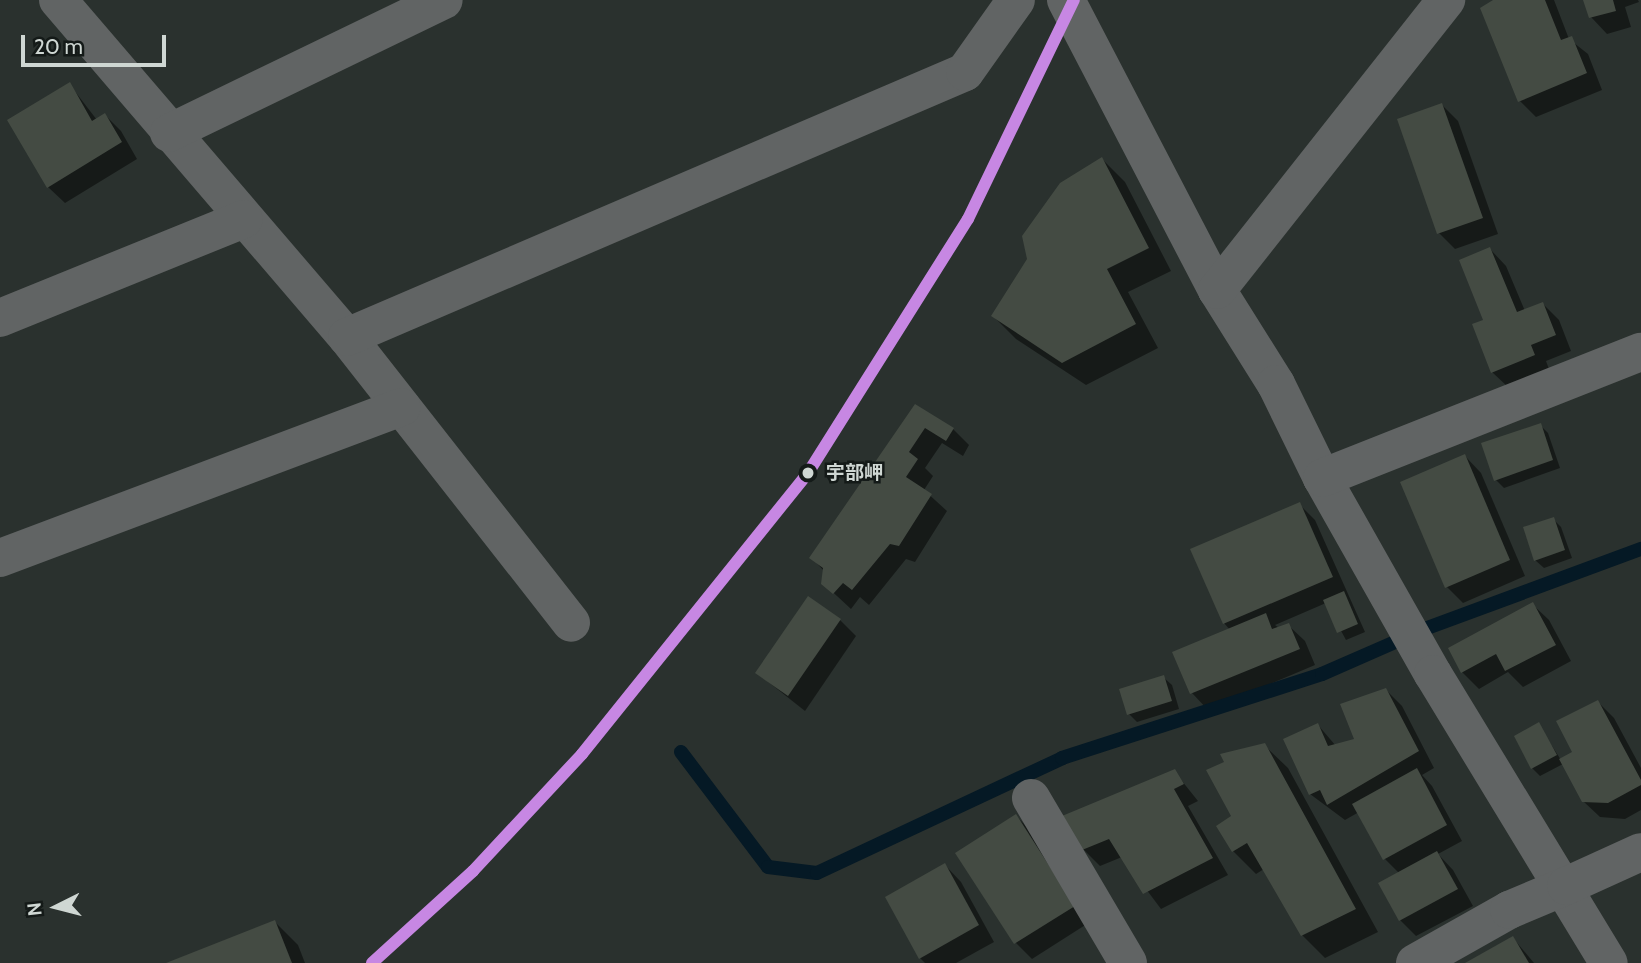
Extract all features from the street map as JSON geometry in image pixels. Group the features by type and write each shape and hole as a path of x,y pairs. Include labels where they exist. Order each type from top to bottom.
{"street":[{"path":"58,0 169,133 347,337 571,623"},
{"path":"169,133 444,0"},
{"path":"347,337 965,72 1016,0"},
{"path":"1066,0 1217,290 1276,384 1322,478 1433,674 1566,886 1609,963"},
{"path":"1217,290 1446,0"},
{"path":"0,318 244,219"},
{"path":"1322,478 1641,352"},
{"path":"0,558 402,407"},
{"path":"1031,797 1128,963"},
{"path":"1415,963 1509,910 1641,852"}],"building":[{"path":"1493,0 1545,0 1561,40 1572,36 1587,73 1518,102 1480,8"},
{"path":"1583,0 1613,0 1616,11 1589,18"},
{"path":"70,82 92,121 105,113 122,142 47,188 7,120"},
{"path":"1442,103 1483,218 1437,234 1397,119"},
{"path":"1102,157 1149,248 1107,269 1136,324 1062,363 991,316 1027,259 1022,236 1060,183"},
{"path":"1490,247 1517,312 1543,302 1556,335 1531,345 1535,355 1491,373 1472,324 1483,320 1459,260"},
{"path":"915,404 954,428 946,441 925,428 909,452 918,459 906,477 932,494 899,546 890,544 852,590 843,583 833,594 821,584 823,568 809,558"},
{"path":"1541,423 1553,460 1494,481 1481,443"},
{"path":"1465,454 1510,560 1445,588 1400,482"},
{"path":"1300,502 1333,577 1223,624 1190,549"},
{"path":"1554,517 1565,550 1534,561 1523,527"},
{"path":"1344,591 1358,624 1337,633 1323,600"},
{"path":"808,596 841,619 788,696 755,673"},
{"path":"1533,602 1556,645 1505,671 1496,654 1461,673 1448,648"},
{"path":"1266,613 1272,629 1289,623 1300,649 1190,694 1172,652"},
{"path":"1164,675 1172,701 1127,715 1119,689"},
{"path":"1386,688 1419,751 1327,805 1320,790 1309,795 1283,739 1318,723 1328,746 1354,739 1340,704"},
{"path":"1598,700 1641,780 1641,785 1608,803 1582,802 1559,759 1572,752 1556,721"},
{"path":"1539,722 1557,755 1531,769 1514,736"},
{"path":"1265,743 1356,909 1301,936 1247,843 1232,852 1216,826 1231,816 1206,770 1224,762 1220,754"},
{"path":"1417,768 1447,825 1383,860 1352,804"},
{"path":"1175,769 1184,784 1174,789 1213,858 1143,894 1109,839 1082,850 1062,816"},
{"path":"1016,814 1075,906 1014,944 955,853"},
{"path":"1437,851 1458,889 1399,921 1378,883"},
{"path":"945,863 979,925 919,959 885,897"},
{"path":"275,920 292,963 166,963"},
{"path":"1513,936 1529,963 1465,963"}],"waterway":[{"path":"1419,631 1641,549"},
{"path":"681,752 768,867 817,873 1062,758 1322,674 1393,643"}],"transit line":[{"path":"372,963 473,871 582,754 808,473 968,219 1074,0"}],"place":[{"name":"宇部岬","path":"808,473"}]}
